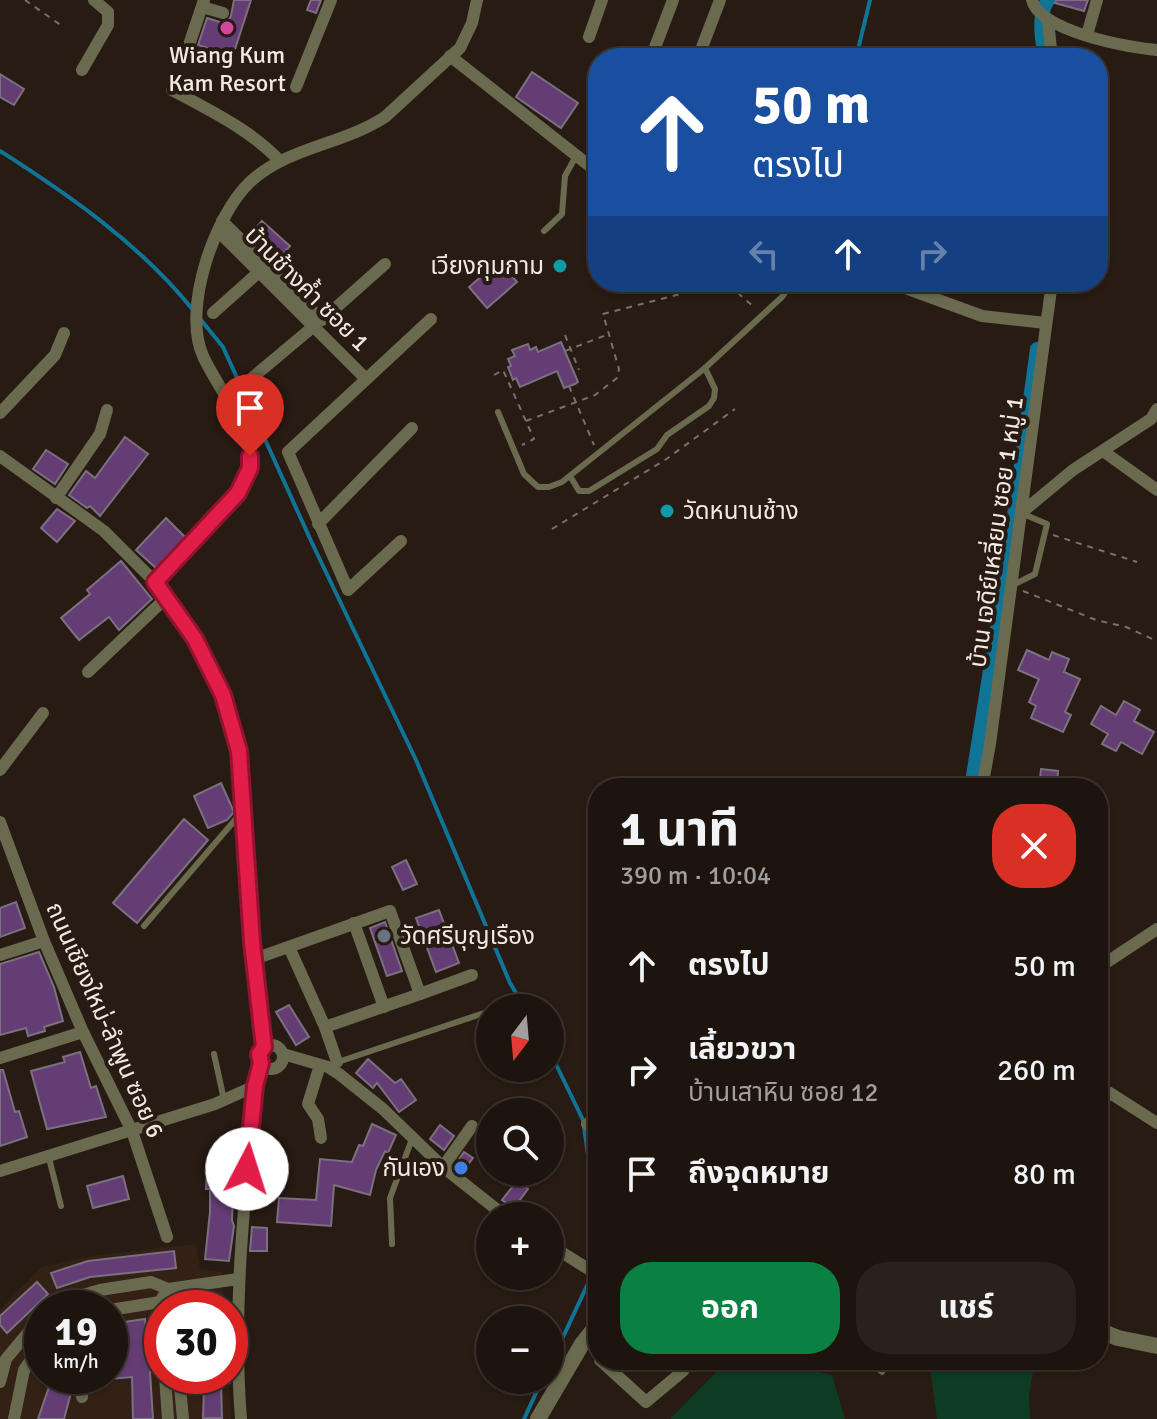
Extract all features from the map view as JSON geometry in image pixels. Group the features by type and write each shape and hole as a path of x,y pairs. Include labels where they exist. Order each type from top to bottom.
{"street":[{"path":"82,70 108,25 108,12 94,0"},
{"path":"296,87 331,0"},
{"path":"155,582 238,493 250,468 247,439 203,357 196,334 206,264 220,226 238,194 265,170 280,161 371,126 385,117 460,48 469,32 477,0"},
{"path":"589,37 602,0"},
{"path":"655,48 673,0"},
{"path":"702,48 720,0"},
{"path":"1087,35 1097,0"},
{"path":"190,42 203,4 223,13"},
{"path":"1041,13 1087,35 1125,47 1157,50"},
{"path":"1041,13 1050,48"},
{"path":"450,56 588,165"},
{"path":"172,90 267,147 280,161"},
{"path":"220,226 322,320 385,264"},
{"name":"บ้านช้างค้ำ ซอย 1","path":"220,226 259,272 366,379"},
{"path":"213,313 259,272"},
{"path":"922,292 982,316 1041,323"},
{"name":"บ้าน เจดีย์เหลี่ยม ซอย 1 หมู่ 1","path":"984,778 1014,584 1041,323 1049,292"},
{"path":"401,541 348,590 288,452 431,319"},
{"path":"252,378 314,326"},
{"path":"0,413 55,355 64,333"},
{"path":"1021,513 1073,470 1151,419 1157,409"},
{"path":"56,498 100,434 107,410"},
{"path":"318,524 412,428"},
{"path":"1103,451 1157,490"},
{"path":"0,456 104,531 155,582 195,639 223,695 239,751 254,959 264,1047 259,1054 261,1063 255,1086 238,1279 236,1356 241,1419"},
{"path":"88,672 166,598"},
{"path":"0,770 43,713"},
{"name":"ถนนเชียงใหม่-ลำพูน ซอย 6","path":"0,822 4,848 83,1032 132,1131 167,1237"},
{"path":"254,959 390,911 420,994"},
{"path":"354,923 384,1007"},
{"path":"1108,961 1157,929"},
{"path":"0,955 44,941"},
{"path":"289,947 325,1027 328,1065 308,1104 318,1119 321,1138"},
{"path":"325,1027 472,975"},
{"path":"0,1058 83,1032"},
{"path":"264,1047 278,1047 283,1054 328,1065 383,1109 443,1167 487,1202"},
{"path":"261,1063 273,1068 281,1063 283,1054"},
{"path":"0,1171 132,1131 224,1100 255,1086"},
{"path":"1108,1102 1157,1123"},
{"path":"443,1167 472,1126"},
{"path":"564,1254 588,1269"},
{"path":"100,1290 151,1282 168,1289 238,1279"},
{"path":"1108,1334 1157,1346"},
{"path":"544,1416 588,1336"},
{"path":"0,1382 6,1359 24,1338"},
{"path":"582,1344 588,1349"},
{"path":"14,1419 24,1370"},
{"path":"611,1370 646,1402 683,1370"},
{"path":"166,1394 168,1419"},
{"path":"181,1394 183,1419"}],"lane":[{"path":"544,231 562,214 565,176 576,156"},
{"path":"498,412 524,474 538,487 549,487 570,476 705,368 785,292"},
{"path":"570,476 579,491 589,491 657,449 667,435 709,406 714,398 715,389 705,368"},
{"path":"1014,584 1035,574 1047,524 1021,513"},
{"path":"144,926 244,810"},
{"path":"328,1065 476,1016"},
{"path":"214,1054 224,1100"},
{"path":"392,1244 390,1198 412,1139"},
{"path":"49,1158 61,1206"}],"path":[{"path":"25,0 62,26"},
{"path":"526,421 595,395 617,378 619,369 603,314 688,292"},
{"path":"738,292 766,313"},
{"path":"565,351 609,334"},
{"path":"565,335 579,370"},
{"path":"494,375 503,370 534,439 513,448"},
{"path":"506,377 511,374"},
{"path":"569,386 597,453"},
{"path":"552,529 665,460 735,409"},
{"path":"1045,532 1137,562"},
{"path":"1014,584 1022,591 1157,641"}],"shaded area":[{"path":"196,1244 200,1269 222,1272 223,1290 144,1290 144,1394 229,1394 231,1419 0,1419 0,1310 41,1267 97,1255"}],"green space":[{"path":"718,1370 807,1370 832,1375 845,1419 670,1419"},
{"path":"930,1370 1033,1370 1029,1395 1030,1419 937,1419"}],"building":[{"name":"Wiang Kum Kam Resort","path":"234,0 251,0 235,49 227,54 198,45 207,18 226,24"},
{"path":"311,0 321,0 316,13 307,10"},
{"path":"1056,0 1088,0 1084,11 1055,3"},
{"path":"532,72 578,103 561,128 516,97"},
{"path":"0,74 24,89 14,105 0,97"},
{"path":"262,221 290,246 276,262 249,235"},
{"path":"499,261 517,282 487,308 469,287"},
{"path":"561,342 578,382 564,388 557,371 520,387 516,378 513,380 508,367 511,366 508,359 515,356 512,350 528,344 530,350 536,347 538,352"},
{"path":"125,437 148,454 100,516 90,506 87,508 69,495 86,471 95,478"},
{"path":"46,450 68,464 55,484 33,469"},
{"path":"57,509 75,521 57,542 41,528"},
{"path":"166,518 186,538 156,568 136,550"},
{"path":"121,561 152,599 119,630 109,617 79,640 61,618 90,594 87,590"},
{"path":"1027,650 1049,660 1052,652 1069,659 1064,672 1080,679 1065,712 1071,715 1063,732 1031,718 1036,706 1029,702 1039,679 1018,670"},
{"path":"1124,701 1140,710 1134,721 1154,732 1142,754 1121,742 1116,751 1102,744 1108,734 1091,724 1101,706 1116,715"},
{"path":"1041,769 1058,771 1058,778 1040,778"},
{"path":"221,783 234,812 227,820 208,828 194,796"},
{"path":"184,819 208,840 137,923 113,903"},
{"path":"406,860 417,884 403,890 392,867"},
{"path":"16,902 25,928 0,937 0,908"},
{"path":"439,910 459,963 436,972 416,918"},
{"name":"วัดศรีบุญเรือง","path":"385,922 402,971 387,976 370,928"},
{"path":"39,952 54,987 63,1021 28,1036 26,1028 0,1035 0,964"},
{"path":"289,1005 309,1037 296,1045 276,1012"},
{"path":"80,1052 91,1088 96,1086 106,1117 47,1129 31,1071 65,1062 63,1057"},
{"path":"368,1059 395,1083 401,1079 416,1100 399,1112 377,1083 373,1088 356,1073"},
{"path":"0,1070 3,1070 15,1112 19,1111 27,1137 0,1146"},
{"path":"372,1124 396,1135 376,1170 370,1195 334,1185 331,1226 277,1222 279,1198 316,1200 320,1159 352,1162"},
{"path":"440,1125 454,1136 444,1150 430,1139"},
{"path":"464,1152 473,1158 463,1171 455,1165"},
{"path":"207,1170 231,1172 234,1226 229,1261 205,1259 210,1212"},
{"path":"123,1176 129,1199 93,1208 87,1186"},
{"path":"513,1186 528,1189 518,1202 502,1200"},
{"path":"252,1227 267,1228 267,1251 250,1251"},
{"path":"174,1251 176,1268 90,1277 57,1288 51,1273 88,1261"},
{"path":"37,1282 44,1290 28,1290"},
{"path":"24,1294 24,1317 7,1333 0,1325 0,1316"},
{"path":"144,1319 144,1394 151,1394 153,1419 133,1419 132,1377 128,1377 128,1321"},
{"path":"47,1394 71,1394 64,1419 38,1419"},
{"path":"204,1394 221,1394 222,1418 203,1418"}],"waterway":[{"path":"858,48 870,0"},
{"path":"1044,48 1041,21 1048,0"},
{"path":"0,151 103,223 151,264 193,310"},
{"path":"201,320 223,347 416,760 517,994"},
{"path":"973,778 1008,559 1037,349"},
{"path":"564,1081 583,1120 588,1155"},
{"path":"564,1335 588,1283"},
{"path":"524,1419 536,1394"}],"place":[{"name":"Wiang Kum Kam Resort","path":"227,28"},
{"name":"เวียงกุมกาม","path":"560,266"},
{"name":"วัดหนานช้าง","path":"667,511"},
{"name":"วัดศรีบุญเรือง","path":"384,936"},
{"name":"กันเอง","path":"461,1168"}],"route":[{"path":"247,1169 255,1086 261,1063 259,1054 264,1047 252,942 239,751 223,695 195,639 155,582 238,493 250,468 250,456"}]}
